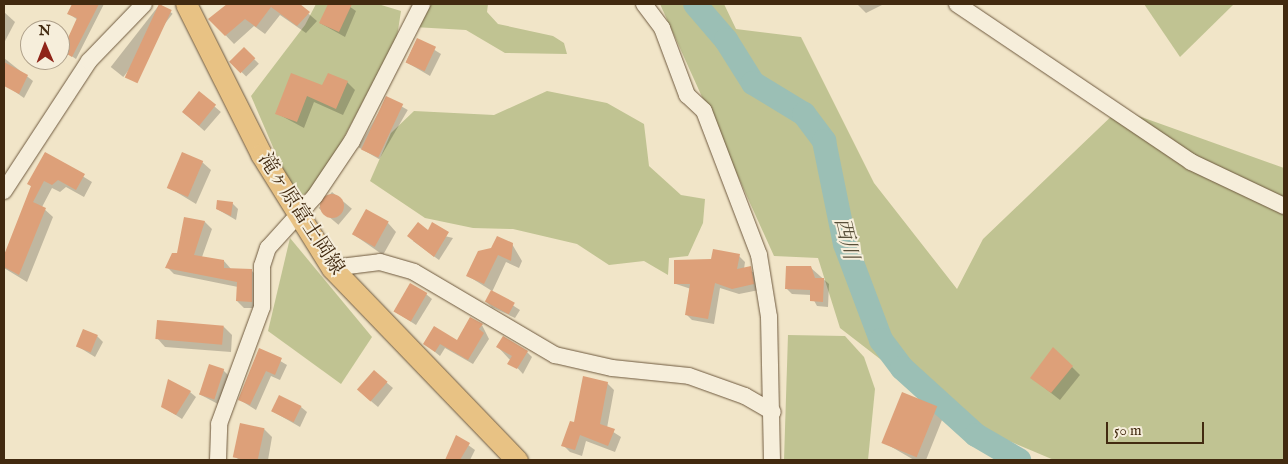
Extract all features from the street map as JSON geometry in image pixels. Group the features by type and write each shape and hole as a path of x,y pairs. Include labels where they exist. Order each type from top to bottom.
{"main road":[{"name":"滝ヶ原富士岡線","path":"186,4 243,121 297,215 332,268 517,460"}],"street":[{"path":"4,191 89,61 144,4"},
{"path":"218,460 219,424 262,307 262,266 275,236 297,215 352,141 422,4"},
{"path":"644,4 662,28 687,95 704,111 759,255 769,317 773,412 772,460"},
{"path":"957,4 1191,162 1284,206"},
{"path":"332,268 380,262 414,272 555,355 612,368 689,376 745,396 773,412"}],"green space":[{"path":"316,4 378,4 401,11 397,37 330,164 312,191 295,198 251,96 305,25"},
{"path":"428,4 488,4 487,12 498,24 553,36 564,43 567,54 505,53 466,30 414,27"},
{"path":"660,4 724,4 736,29 801,37 874,183 957,289 983,239 1119,109 1284,168 1284,460 1054,460 959,420 840,328 818,258 774,256"},
{"path":"1144,4 1234,4 1180,57"},
{"path":"547,91 607,103 644,124 649,166 681,195 705,199 703,223 688,256 669,258 668,275 644,261 609,265 577,244 513,229 473,228 425,218 370,181 391,133 414,111 494,115"},
{"path":"290,238 372,337 341,384 268,331"},
{"path":"788,335 845,336 864,357 875,389 868,460 784,460"}],"building":[{"path":"72,4 99,4 72,57 70,56 70,33 77,18 67,14"},
{"path":"159,4 172,10 137,83 125,77"},
{"path":"227,4 300,4 310,12 297,26 271,7 256,27 245,19 225,36 208,19"},
{"path":"328,4 352,4 339,32 319,23"},
{"path":"417,38 436,47 425,71 406,62"},
{"path":"244,47 255,58 240,73 229,62"},
{"path":"4,62 28,75 19,94 4,86"},
{"path":"291,73 322,85 328,73 348,81 336,109 307,96 297,122 275,114"},
{"path":"199,91 216,105 199,126 182,112"},
{"path":"386,96 403,104 378,158 361,149"},
{"path":"45,152 85,174 76,190 58,180 52,185 44,181 33,202 46,208 19,275 4,267 4,255 31,186 27,184"},
{"path":"182,152 203,161 188,197 167,188"},
{"path":"332,194 341,197 344,206 341,215 332,218 323,215 320,206 323,197"},
{"path":"217,200 233,202 231,216 216,209"},
{"path":"366,209 389,222 375,247 352,234"},
{"path":"184,217 205,221 194,255 224,260 224,268 252,269 252,302 236,301 237,282 165,268 172,253 177,253"},
{"path":"418,222 428,230 432,222 449,232 434,257 407,236"},
{"path":"497,236 513,243 511,261 498,255 484,284 466,276 478,251 491,248"},
{"path":"713,249 740,254 737,269 751,266 754,284 732,289 715,283 708,319 685,315 690,284 674,284 674,260 711,259"},
{"path":"786,266 811,266 815,278 824,278 823,302 810,301 810,290 785,289"},
{"path":"410,283 427,293 411,322 394,312"},
{"path":"491,290 515,303 509,314 485,301"},
{"path":"470,317 483,324 479,329 484,333 468,360 440,344 435,352 423,344 434,326 457,340"},
{"path":"157,320 224,326 222,345 155,339"},
{"path":"83,329 98,335 91,353 76,347"},
{"path":"503,336 528,351 517,369 507,364 512,356 496,347"},
{"path":"1053,347 1073,366 1051,393 1030,378"},
{"path":"259,348 282,358 275,375 266,371 250,405 238,400"},
{"path":"209,364 224,369 214,399 199,394"},
{"path":"374,370 388,382 371,401 357,390"},
{"path":"583,376 608,382 600,424 615,429 608,446 580,435 575,450 561,446 570,421 574,422"},
{"path":"168,379 191,391 176,415 161,407"},
{"path":"902,392 937,406 917,457 881,443"},
{"path":"279,395 301,406 294,422 271,411"},
{"path":"240,423 264,428 258,460 233,457"},
{"path":"456,435 470,443 460,460 445,460"}],"waterway":[{"name":"西川","path":"695,4 726,40 753,83 804,114 824,141 845,244 881,340 902,368 976,435 1019,460"}]}
